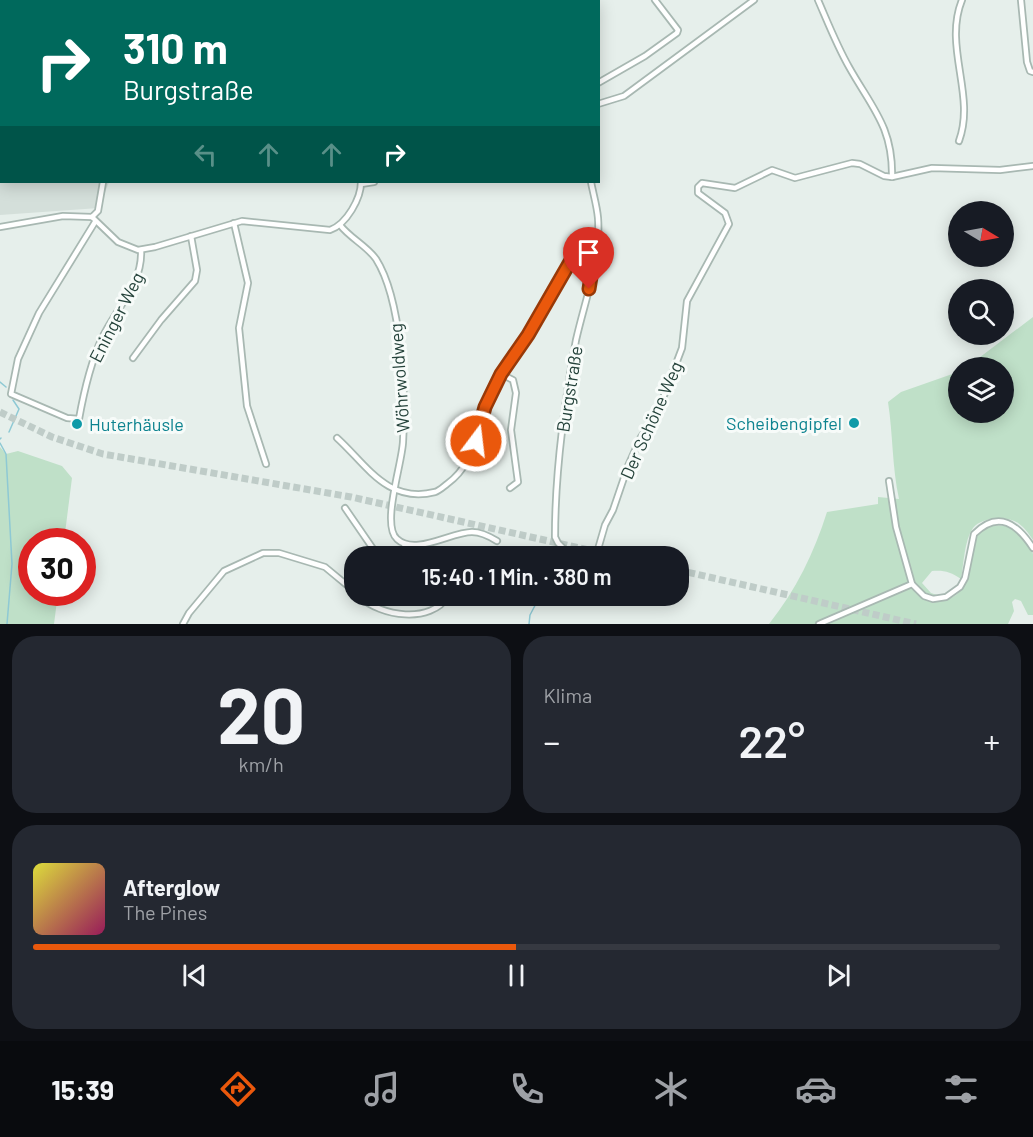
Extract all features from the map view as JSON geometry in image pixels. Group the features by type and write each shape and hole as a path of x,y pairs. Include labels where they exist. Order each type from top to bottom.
{"street":[{"path":"600,82 654,50 676,34 678,30 655,0"},
{"path":"600,103 624,96 754,0"},
{"path":"818,0 849,67 879,116 891,147 892,177 932,168 1000,170 1033,166"},
{"path":"959,141 965,110 955,47 962,0"},
{"path":"1021,0 1027,62 1030,71 1033,72"},
{"name":"Der Schöne Weg","path":"599,546 605,525 614,510 628,466 641,437 657,414 682,348 687,301 729,224 725,213 703,198 698,193 698,187 702,183 707,183 735,188 772,170 795,178 852,163 892,177"},
{"path":"94,220 99,211 103,183"},
{"path":"339,225 357,200 361,183"},
{"name":"Burgstraße","path":"561,546 555,537 557,460 576,341 593,272 597,240 598,218 591,183"},
{"path":"0,227 63,216 94,220 122,244 141,250"},
{"name":"Eninger Weg","path":"94,220 28,336 18,359 10,394 67,418 79,419 94,356 115,312 139,277 141,250 245,221 327,230 339,225"},
{"path":"234,223 248,283 239,328 246,400 266,464"},
{"name":"Wöhrwoldweg","path":"339,225 376,259 396,319 404,414 402,457 390,525 394,536 405,544"},
{"path":"133,358 195,281 197,270 192,236"},
{"path":"337,438 373,476 395,489 413,493 436,492 460,475 476,441 485,407 501,374 528,335 570,262 595,245 597,240"},
{"path":"147,338 154,343"},
{"path":"501,374 513,380 516,393 511,430 518,482 510,488"},
{"path":"252,447 260,443"},
{"path":"889,481 896,527 912,585 924,596 946,597 954,593 965,579 975,534 993,522 1009,523 1017,528 1033,548"},
{"path":"345,508 371,546"},
{"path":"405,544 426,544 472,532 497,541"},
{"path":"183,624 189,613 224,571 263,553 279,553 321,566 344,582"},
{"path":"819,624 912,585"},
{"path":"375,606 382,610 420,616 439,609 441,606"}],"shaded area":[{"path":"0,183 109,183 99,208 0,215"}],"green space":[{"path":"1033,317 1033,540 1022,526 1013,520 994,518 982,521 970,533 961,579 947,572 932,571 922,583 931,593 940,596 940,601 951,598 959,592 968,575 975,534 992,526 1010,527 1024,537 1033,554 1033,615 1028,615 1021,601 1015,599 1012,602 1014,611 1008,624 769,624 788,598 803,571 827,512 878,504 878,497 899,499 888,402 901,392 948,376 948,423 1014,423 1014,357 980,357 996,345 1014,345 1014,331"},
{"path":"0,447 6,454 18,451 62,466 72,478 66,528 18,528 18,606 56,606 54,624 0,624"}],"waterway":[{"path":"0,382 6,387"},
{"path":"9,432 19,409 13,400"},
{"path":"0,443 6,454 12,564 7,624"},
{"path":"529,624 535,606"}],"tunnel":[{"path":"0,412 52,437 103,454 351,497 571,546"},
{"path":"689,572 916,624"}],"place":[{"name":"Scheibengipfel","path":"854,423"},
{"name":"Huterhäusle","path":"77,424"}],"route":[{"path":"476,441 485,407 501,374 528,335 570,262 595,245 597,240 589,289"}]}
